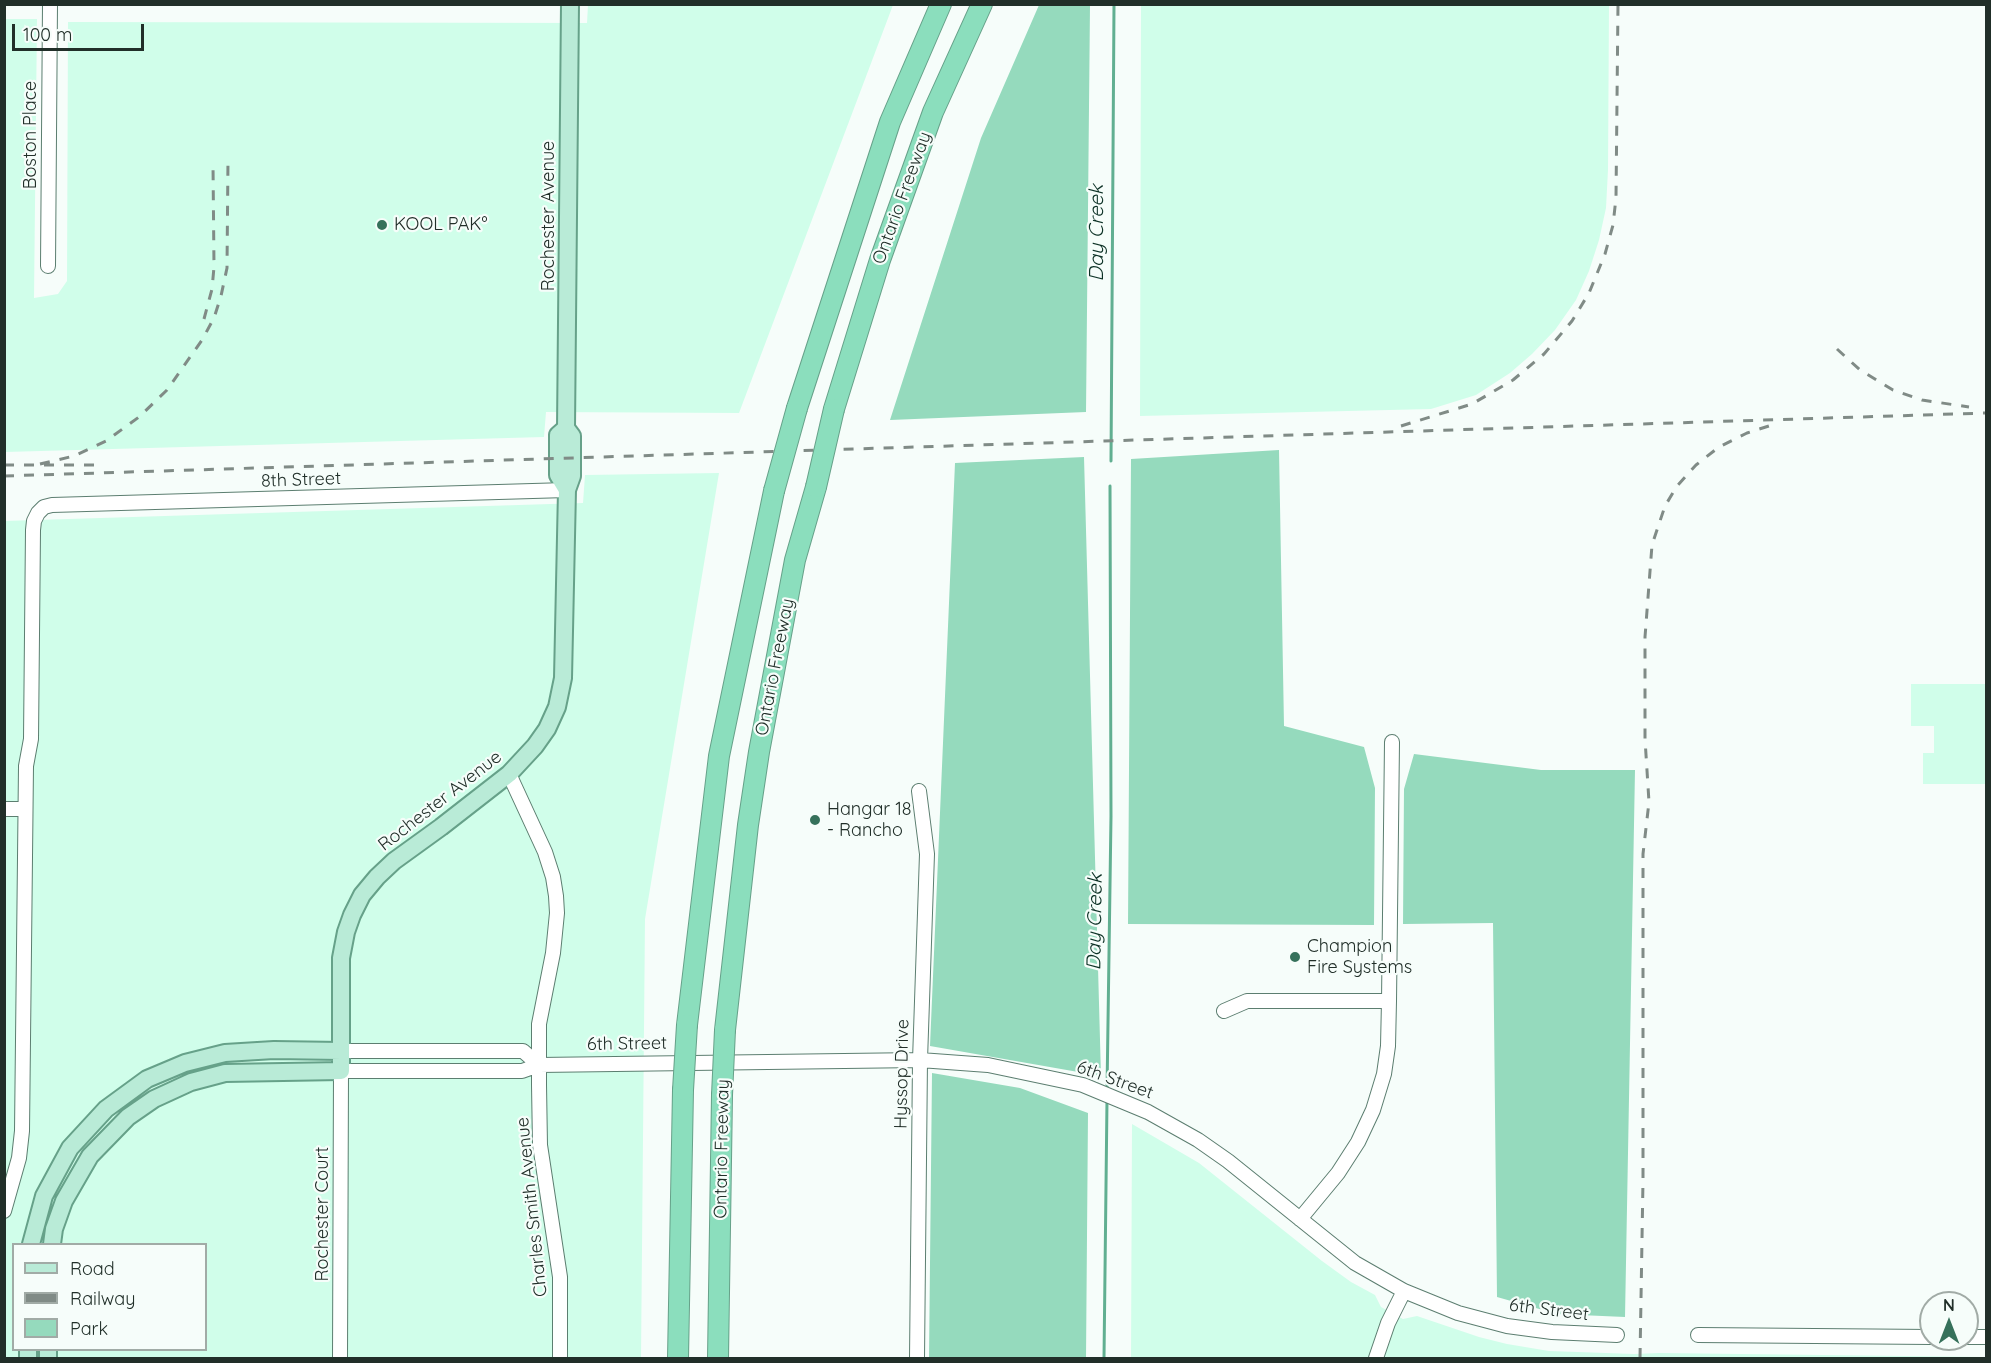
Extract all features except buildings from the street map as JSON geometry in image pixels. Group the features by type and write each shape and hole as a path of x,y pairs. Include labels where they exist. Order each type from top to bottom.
{"highway":[{"name":"Ontario Freeway","path":"678,1359 683,1090 687,1025 719,756 774,491 797,408 890,122 940,4"},
{"name":"Ontario Freeway","path":"718,1359 725,1030 748,825 759,752 795,560 816,487 834,409 880,260 929,123 982,4"}],"main road":[{"name":"Rochester Avenue","path":"341,1071 341,958 346,932 363,895 394,861 509,774 524,759 547,729 561,695 564,675 567,490 572,476 573,458 572,436 566,428 570,4"},
{"path":"32,1243 44,1196 70,1148 106,1109 147,1079 185,1063 225,1053 274,1050 341,1051"},
{"name":"6th Street","path":"51,1243 64,1201 90,1156 128,1117 154,1100 191,1082 225,1073 341,1071"}],"street":[{"name":"Boston Place","path":"48,267 50,4"},
{"name":"8th Street","path":"26,809 26,766 31,739 33,530 34,521 44,507 567,490"},
{"path":"1300,1219 1348,1159 1373,1110 1387,1057 1392,742"},
{"name":"Charles Smith Avenue","path":"509,774 545,852 555,884 556,927 541,1012 539,1065 540,1145 560,1277 560,1359"},
{"name":"Hyssop Drive","path":"917,1359 920,1060 927,854 919,791"},
{"path":"4,809 26,809 22,1131 19,1158 4,1211"},
{"path":"1224,1011 1247,1001 1389,1001"},
{"path":"341,1051 523,1051 539,1065"},
{"name":"6th Street","path":"341,1071 522,1071 539,1065 920,1060 988,1065 1083,1085 1130,1103 1163,1119 1198,1140 1355,1263 1404,1291 1458,1313 1507,1326 1561,1333 1617,1335"},
{"name":"Rochester Court","path":"340,1359 341,1071"},
{"path":"1376,1359 1404,1291"},
{"path":"1698,1335 1919,1337"}],"shaded area":[{"path":"588,5 893,5 739,413 546,412 544,437 5,452 4,19 37,19 34,298 58,294 67,281 68,22 587,23"},
{"path":"1141,5 1609,5 1606,208 1589,271 1576,300 1555,330 1510,373 1476,395 1431,409 1140,416"},
{"path":"719,473 645,919 641,1358 5,1358 4,521 583,503 585,475"},
{"path":"1911,684 1986,684 1986,784 1923,784 1923,753 1934,753 1934,726 1911,726"},
{"path":"1132,1124 1199,1163 1322,1261 1351,1282 1375,1295 1381,1307 1403,1319 1417,1316 1479,1337 1549,1351 1986,1358 1131,1358"}],"green space":[{"path":"1039,5 1090,5 1086,412 890,420 981,138"},
{"path":"1279,450 1284,726 1364,747 1375,788 1374,925 1128,924 1131,459"},
{"path":"1084,457 1101,1076 930,1046 955,463"},
{"path":"1414,754 1541,770 1635,770 1625,1317 1557,1314 1497,1297 1493,923 1403,924 1404,789"},
{"path":"932,1073 1020,1088 1088,1113 1086,1358 929,1358"}],"waterway":[{"name":"Day Creek","path":"1111,461 1114,4"},
{"name":"Day Creek","path":"1107,1091 1111,816 1110,486"},
{"name":"Day Creek","path":"1104,1358 1107,1100"}],"railway":[{"path":"1401,426 1472,404 1513,380 1544,354 1572,321 1589,293 1605,254 1613,225 1616,198 1618,4"},
{"path":"40,464 74,456 106,441 139,417 167,390 202,340 214,318 227,268 228,159"},
{"path":"204,319 212,289 214,267 213,164"},
{"path":"1837,349 1860,370 1893,390 1922,400 1969,407"},
{"path":"4,476 1986,413"},
{"path":"1640,1358 1643,1180 1643,854 1649,802 1645,739 1645,637 1652,545 1665,506 1677,486 1696,465 1719,447 1747,433 1772,425"},
{"path":"4,465 97,465"}],"place":[{"name":"KOOL PAK°","path":"382,225"},
{"name":"Hangar 18 - Rancho","path":"815,820"},
{"name":"Champion Fire Systems","path":"1295,957"}]}
